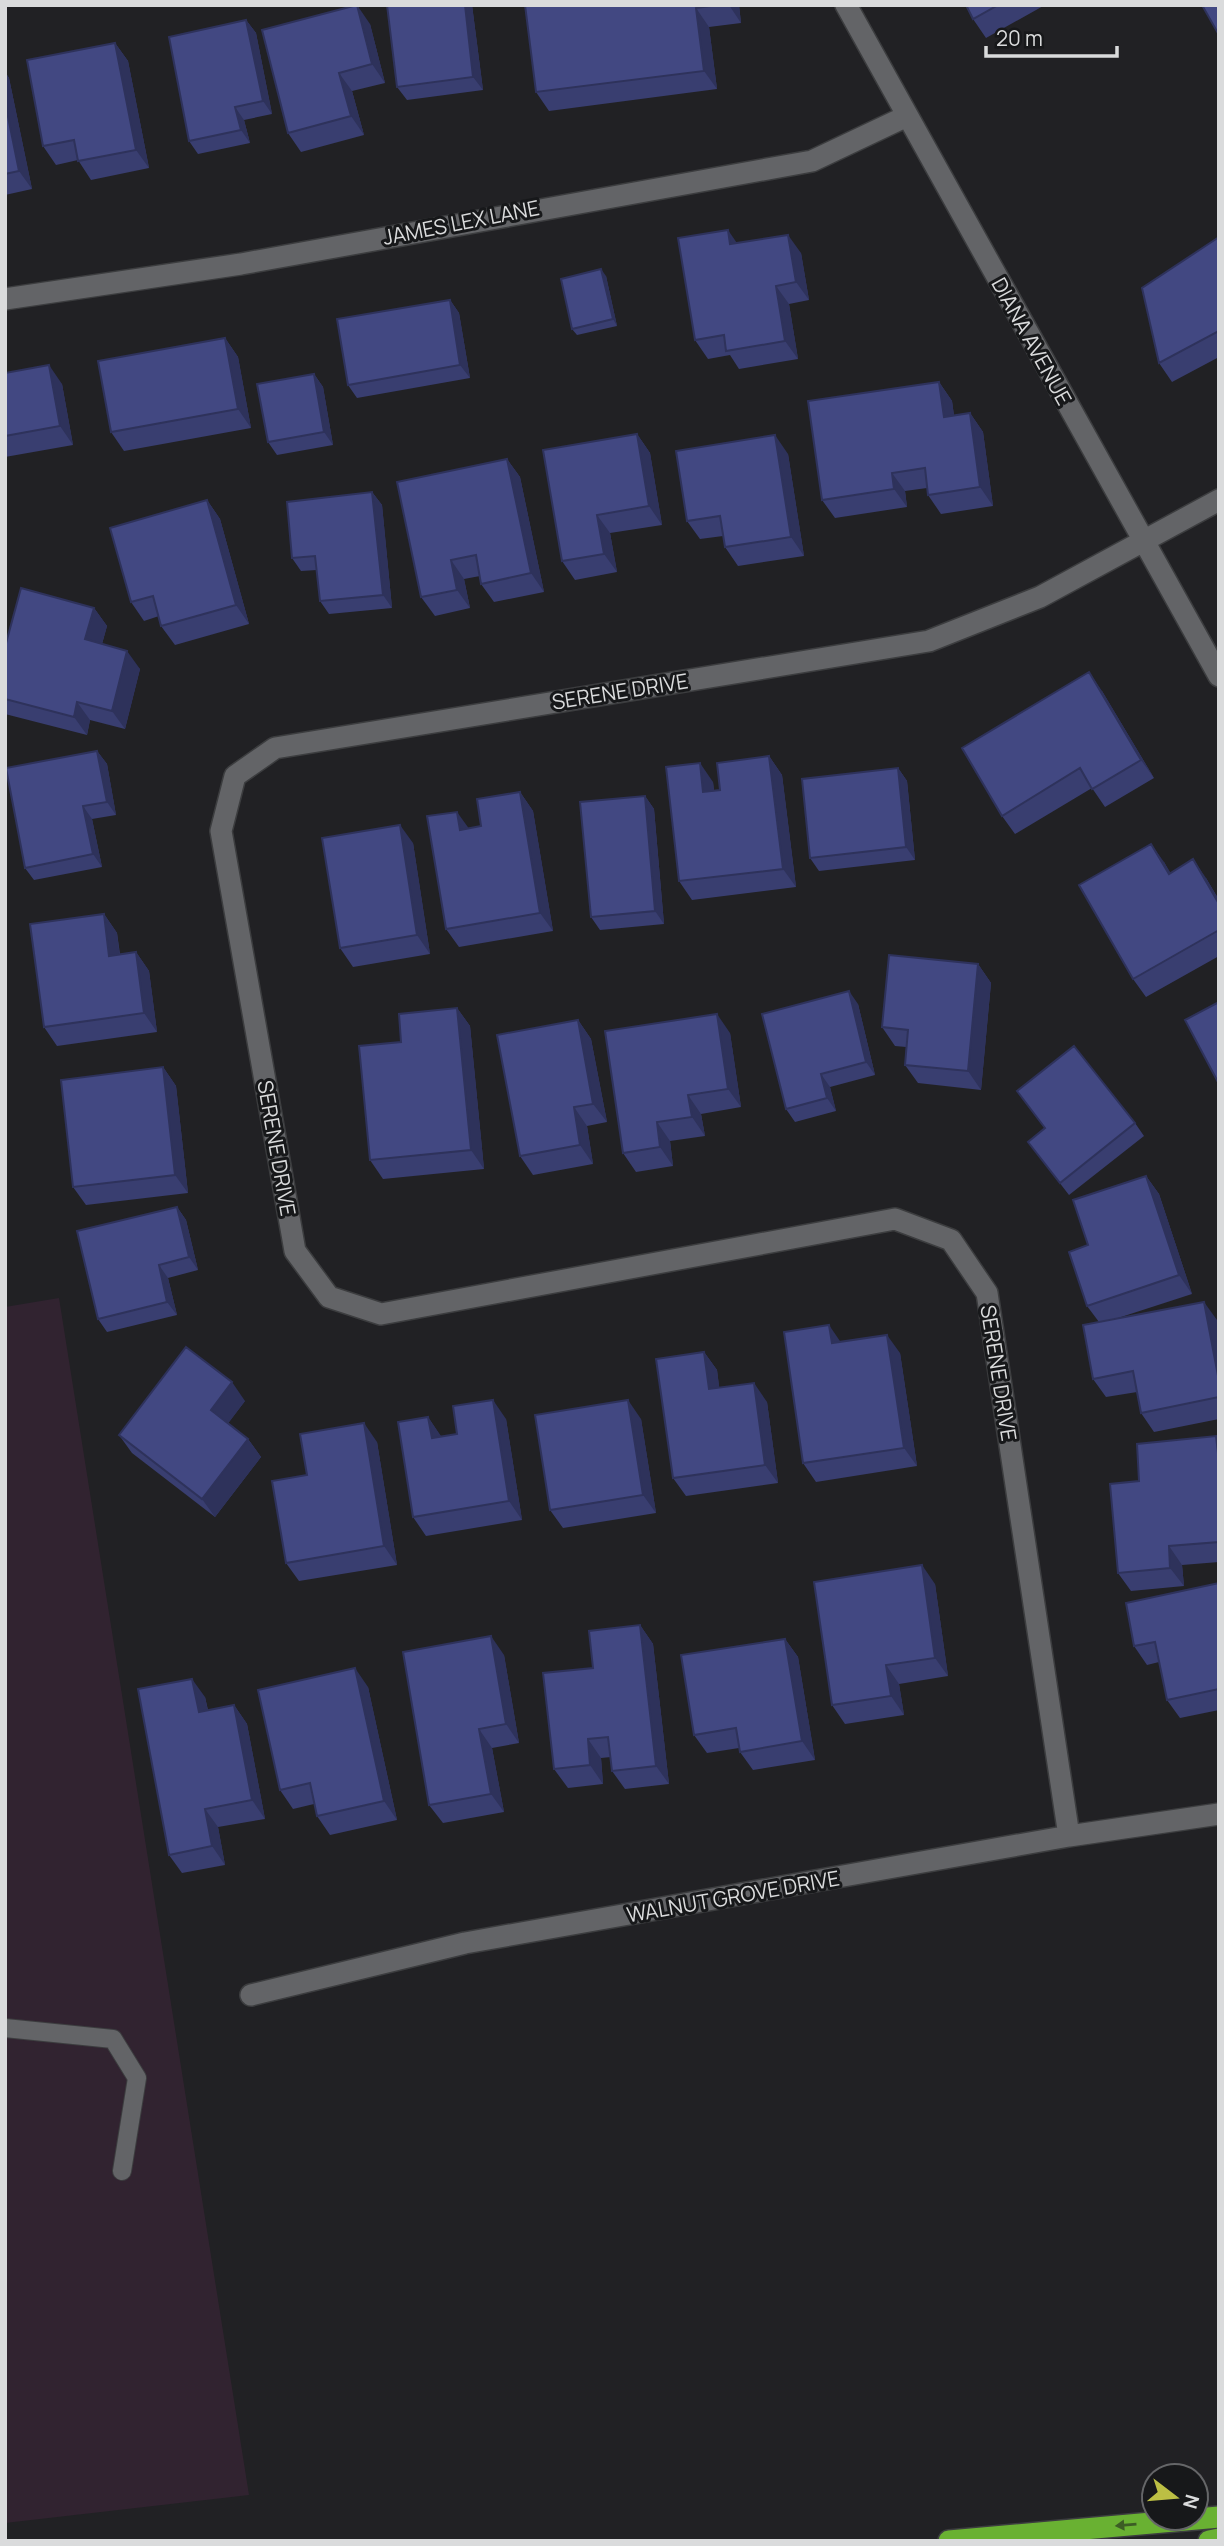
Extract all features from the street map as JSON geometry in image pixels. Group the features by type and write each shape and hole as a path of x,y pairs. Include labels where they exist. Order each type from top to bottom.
{"highway":[{"path":"949,2541 1219,2517"},
{"path":"1209,2541 1219,2539"}],"street":[{"name":"DIANA AVENUE","path":"846,5 1219,676"},
{"name":"JAMES LEX LANE","path":"5,299 241,264 812,161 907,116"},
{"name":"SERENE DRIVE","path":"1069,1836 987,1293 951,1240 895,1219 381,1314 329,1297 295,1251 221,831 235,776 275,748 929,641 1040,597 1219,500"},
{"name":"WALNUT GROVE DRIVE","path":"251,1995 465,1943 1069,1836 1219,1814"}],"lane":[{"path":"5,2028 113,2039 137,2078 122,2171"}],"shaded area":[{"path":"59,1298 249,2495 5,2523 5,1307"}],"building":[{"path":"357,5 372,64 339,73 351,116 288,133 262,30"},
{"path":"387,5 465,5 473,77 397,87"},
{"path":"525,5 718,5 696,8 704,71 536,92"},
{"path":"966,5 998,5 973,19"},
{"path":"1202,5 1219,5 1219,35"},
{"path":"246,20 263,101 235,107 241,130 189,141 169,37"},
{"path":"115,43 136,150 78,161 74,140 43,146 27,60"},
{"path":"5,102 19,171 5,174"},
{"path":"728,230 730,244 788,235 796,282 776,286 785,341 726,351 724,335 695,340 678,238"},
{"path":"1219,237 1219,331 1159,363 1142,288"},
{"path":"601,269 613,319 572,329 561,279"},
{"path":"450,300 460,365 348,385 337,319"},
{"path":"225,338 238,409 111,432 98,361"},
{"path":"49,365 60,426 5,436 5,373"},
{"path":"314,374 324,432 268,442 257,384"},
{"path":"939,382 944,417 970,413 980,487 928,495 925,468 892,473 894,489 822,500 808,401"},
{"path":"637,434 649,506 597,515 604,554 562,561 543,450"},
{"path":"775,435 791,537 725,547 720,516 687,521 676,451"},
{"path":"507,459 531,573 481,584 476,555 451,560 457,590 421,597 397,482"},
{"path":"372,492 383,595 320,601 315,556 292,558 287,502"},
{"path":"207,500 236,605 161,626 153,596 131,602 110,528"},
{"path":"21,588 94,608 85,639 127,651 112,711 77,702 74,717 5,699 5,647"},
{"path":"1089,672 1141,760 1092,789 1080,768 1002,816 962,748"},
{"path":"97,751 107,802 83,806 93,854 25,868 6,768"},
{"path":"769,756 783,869 679,881 666,767 700,763 703,792 720,790 717,763"},
{"path":"898,768 906,847 810,858 802,779"},
{"path":"520,792 540,913 446,929 427,816 457,812 460,830 481,826 477,799"},
{"path":"645,796 655,911 591,917 580,802"},
{"path":"400,825 417,935 340,948 322,838"},
{"path":"1151,844 1169,874 1193,859 1219,904 1219,930 1133,979 1079,885"},
{"path":"104,914 109,956 136,952 144,1013 44,1027 30,924"},
{"path":"889,955 978,964 968,1071 905,1065 908,1030 882,1027"},
{"path":"849,991 866,1062 821,1074 827,1098 786,1109 762,1014"},
{"path":"1219,1002 1219,1084 1185,1020"},
{"path":"457,1008 471,1150 370,1160 359,1046 401,1042 399,1014"},
{"path":"717,1014 728,1089 688,1095 692,1117 657,1122 660,1147 623,1153 605,1031"},
{"path":"578,1020 593,1104 574,1107 580,1145 520,1156 497,1035"},
{"path":"1074,1046 1135,1123 1060,1183 1028,1142 1045,1128 1017,1091"},
{"path":"163,1067 175,1175 73,1187 61,1080"},
{"path":"1146,1176 1179,1275 1087,1306 1069,1252 1088,1245 1073,1200"},
{"path":"177,1207 189,1257 159,1265 167,1302 98,1319 77,1231"},
{"path":"1204,1302 1219,1381 1219,1397 1141,1413 1133,1371 1093,1379 1083,1325"},
{"path":"829,1325 832,1343 887,1335 904,1448 803,1463 784,1332"},
{"path":"186,1347 232,1382 211,1410 248,1439 202,1499 119,1435"},
{"path":"704,1352 709,1389 754,1383 765,1465 673,1478 656,1359"},
{"path":"493,1400 509,1501 413,1517 398,1422 428,1417 432,1438 457,1434 453,1406"},
{"path":"628,1400 643,1495 550,1510 535,1415"},
{"path":"364,1423 384,1546 286,1563 272,1481 307,1475 300,1434"},
{"path":"1216,1436 1219,1462 1219,1542 1169,1546 1170,1568 1118,1573 1110,1484 1139,1481 1137,1444"},
{"path":"922,1565 935,1658 886,1665 891,1696 832,1705 814,1582"},
{"path":"1219,1583 1219,1689 1167,1700 1155,1642 1134,1646 1126,1603"},
{"path":"640,1625 656,1766 612,1771 608,1737 588,1739 590,1765 554,1769 543,1673 593,1668 589,1631"},
{"path":"491,1636 506,1724 479,1729 491,1794 429,1805 403,1652"},
{"path":"785,1639 802,1741 740,1752 736,1728 694,1735 681,1655"},
{"path":"355,1668 384,1801 317,1816 310,1783 280,1790 258,1690"},
{"path":"192,1679 199,1712 234,1705 252,1800 205,1809 212,1846 169,1855 138,1689"}]}
